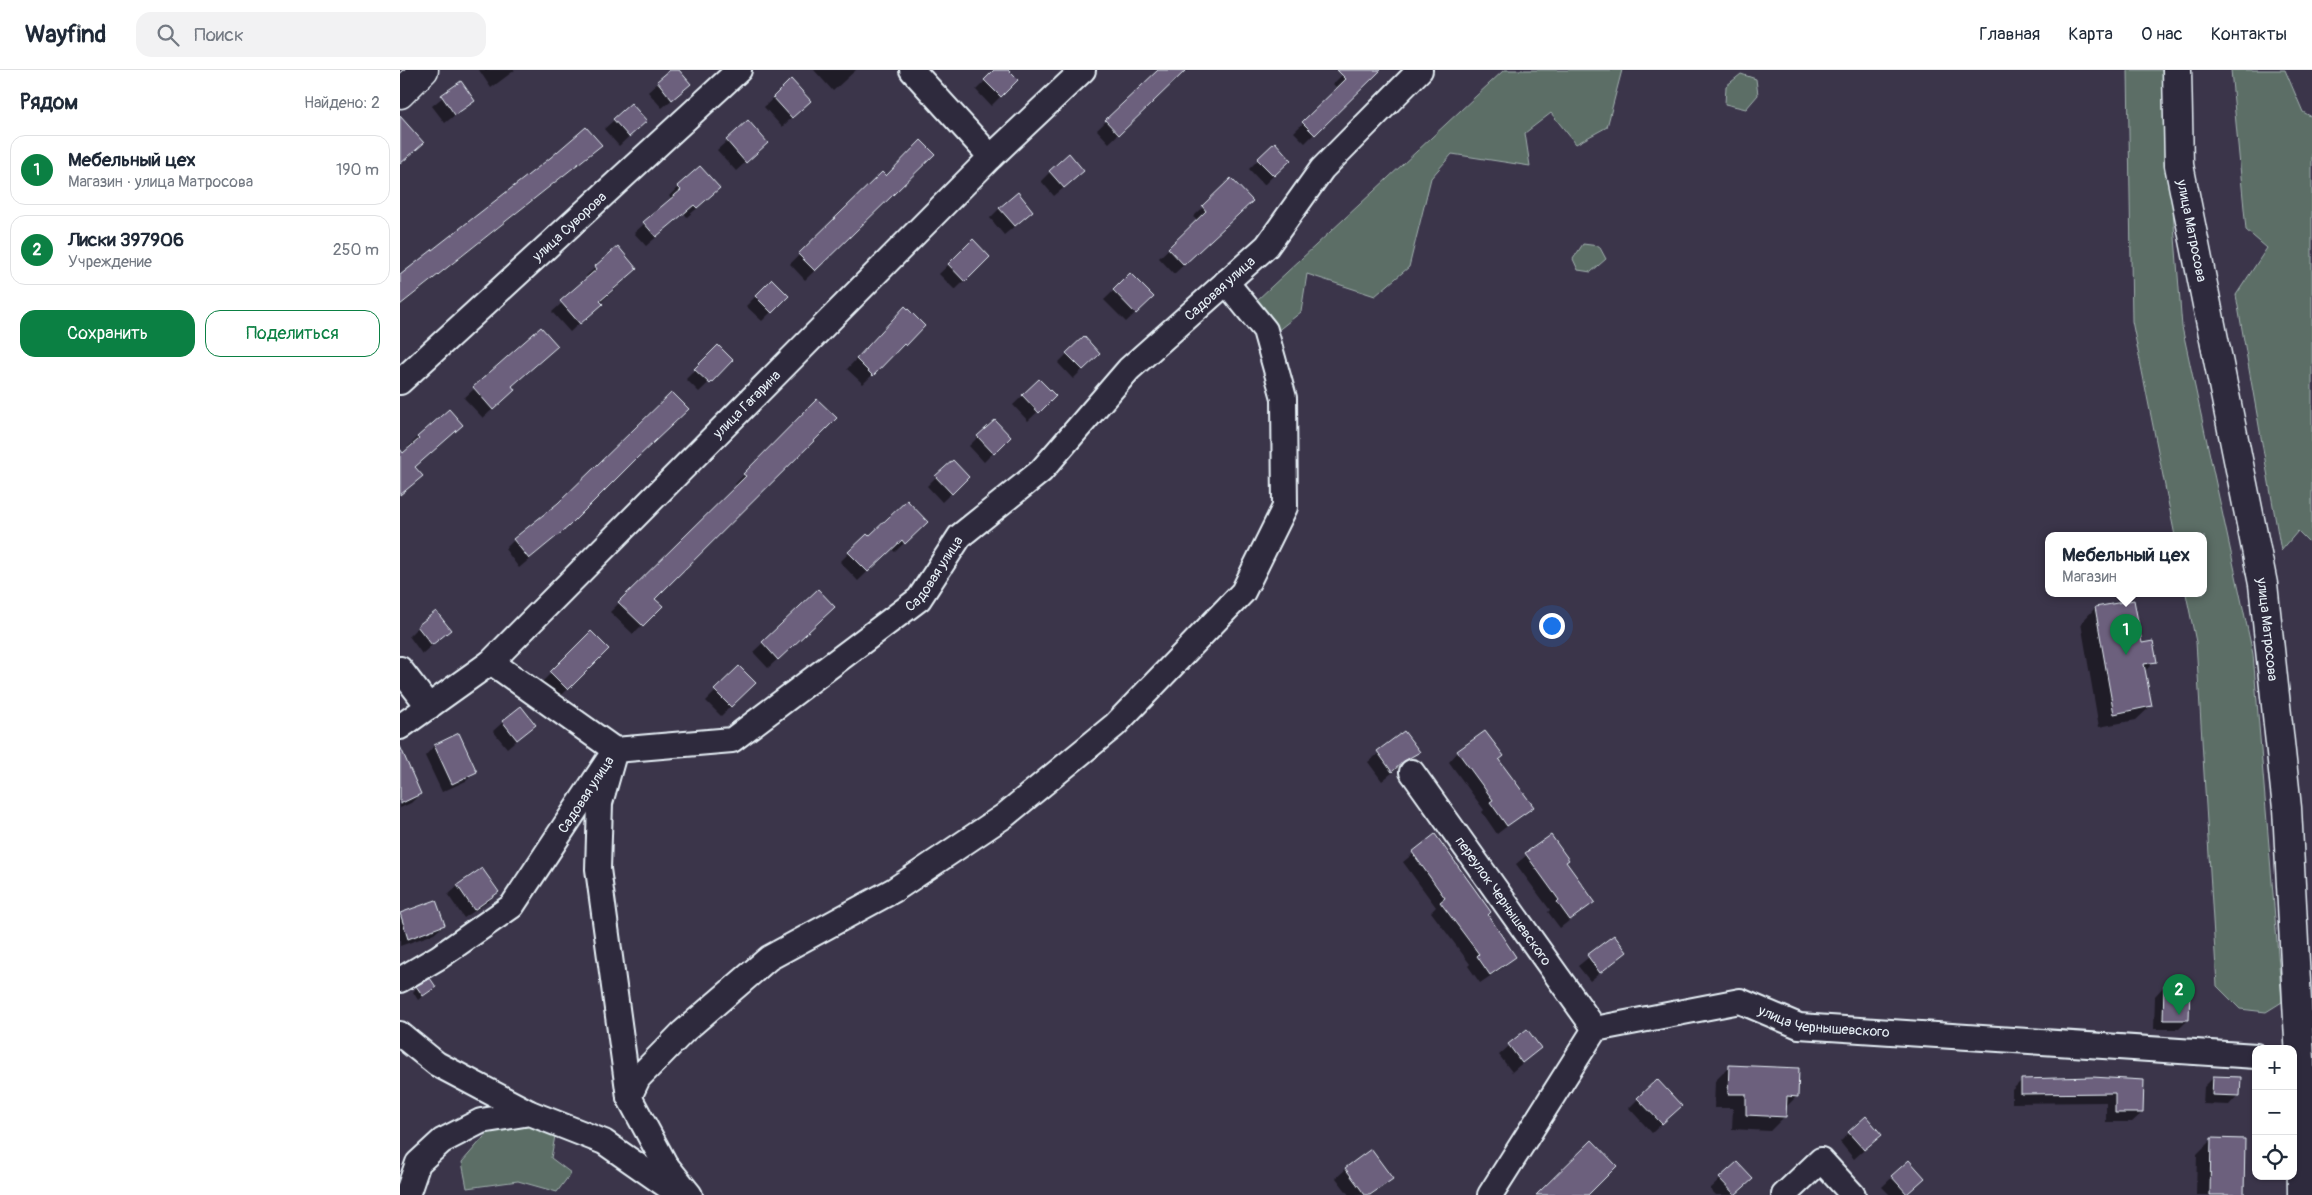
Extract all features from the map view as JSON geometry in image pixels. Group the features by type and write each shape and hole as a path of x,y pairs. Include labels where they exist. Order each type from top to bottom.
{"main road":[{"path":"400,94 424,70"},
{"name":"улица Матросова","path":"2177,70 2179,165 2263,584 2307,987 2297,1059 2302,1195"}],"street":[{"name":"улица Суворова","path":"400,382 739,70"},
{"path":"912,70 991,157"},
{"name":"улица Гагарина","path":"400,727 491,662 991,157 1082,70"},
{"name":"Садовая улица","path":"400,980 439,958 512,906 615,750 732,740 919,599 960,536 1041,471 1129,369 1267,246 1322,169 1420,70"},
{"path":"629,1097 638,1078 683,1032 769,958 910,880 1004,816 1115,725 1243,592 1285,507 1284,398 1265,330 1226,282"},
{"path":"491,662 615,750 600,803 598,869 629,1097 666,1164 690,1195"},
{"path":"400,669 429,707"},
{"name":"переулок Чернышевского","path":"1412,772 1595,1029"},
{"name":"улица Чернышевского","path":"1595,1029 1740,1002 1799,1026 2252,1056"},
{"path":"1490,1195 1595,1029"},
{"path":"400,1034 437,1064 530,1114 604,1142 680,1195"},
{"path":"407,1195 418,1163 442,1141 481,1121 530,1114"},
{"path":"1784,1195 1821,1160 1853,1195"}],"green space":[{"path":"1504,70 1622,70 1607,127 1576,144 1551,113 1525,133 1530,166 1452,154 1431,178 1409,267 1375,296 1307,274 1301,312 1276,332 1257,300"},
{"path":"2128,70 2162,70 2182,327 2253,654 2282,1002 2266,1012 2240,1009 2217,986 2196,642 2187,597 2207,597 2207,532 2174,532 2132,321"},
{"path":"2231,70 2285,70 2303,112 2312,117 2312,545 2298,531 2281,551 2236,295 2267,248 2246,230"},
{"path":"1741,74 1756,79 1758,95 1746,109 1725,104 1726,86"},
{"path":"1583,244 1599,246 1606,259 1591,272 1578,270 1573,259"},
{"path":"535,1126 555,1136 551,1158 571,1173 557,1192 518,1181 467,1188 462,1162 490,1130"}],"building":[{"path":"670,70 679,70 691,84 672,100 657,81"},
{"path":"994,70 1008,70 1018,80 1001,97 984,80"},
{"path":"1158,70 1186,70 1119,135 1105,120"},
{"path":"1337,70 1381,70 1315,135 1302,122 1346,79"},
{"path":"791,79 811,101 792,118 773,97"},
{"path":"461,81 475,101 455,115 441,95"},
{"path":"631,103 647,121 629,137 613,119"},
{"path":"400,116 424,143 400,164"},
{"path":"748,120 768,143 746,163 726,140"},
{"path":"586,127 602,145 400,305 400,275 550,158"},
{"path":"921,140 935,154 815,271 798,254 882,172 886,176"},
{"path":"1275,142 1291,160 1274,176 1257,159"},
{"path":"1069,153 1084,171 1064,188 1049,171"},
{"path":"700,166 720,188 697,208 694,205 656,237 643,222 681,190 677,186"},
{"path":"1231,178 1253,201 1184,265 1168,248 1206,211 1202,206"},
{"path":"1018,192 1033,211 1015,226 999,208"},
{"path":"973,239 990,257 965,282 948,264"},
{"path":"618,246 637,269 600,301 603,304 580,324 560,301 597,269 595,266"},
{"path":"1130,273 1154,297 1136,314 1113,290"},
{"path":"772,279 789,296 772,313 755,296"},
{"path":"905,306 925,326 906,346 904,344 873,376 856,359"},
{"path":"541,327 558,346 512,386 515,390 493,410 473,387"},
{"path":"1084,336 1100,354 1083,370 1066,353"},
{"path":"718,345 733,360 710,384 694,369"},
{"path":"1039,379 1056,396 1039,413 1022,395"},
{"path":"672,392 689,409 568,527 529,559 513,539 558,503"},
{"path":"817,399 837,418 655,599 663,606 643,626 618,602 746,476 743,474"},
{"path":"449,409 463,425 415,467 423,476 400,495 400,449 403,453 419,439 417,437"},
{"path":"995,420 1011,437 994,454 977,436"},
{"path":"953,460 969,477 952,494 935,476"},
{"path":"907,500 928,522 905,544 902,540 868,572 848,552 867,534 869,536"},
{"path":"818,589 835,607 778,660 762,642"},
{"path":"2134,600 2142,643 2153,641 2157,662 2144,664 2152,706 2114,714 2095,607"},
{"path":"436,611 451,630 432,645 417,626"},
{"path":"591,631 609,649 568,690 550,672"},
{"path":"739,666 756,683 731,707 714,690"},
{"path":"521,706 536,725 517,740 502,721"},
{"path":"1404,731 1420,752 1404,761 1392,772 1377,751"},
{"path":"1485,731 1504,756 1499,760 1534,807 1507,826 1490,802 1493,800 1457,751"},
{"path":"459,733 477,772 452,784 434,745"},
{"path":"400,746 421,794 400,804"},
{"path":"1435,834 1491,912 1488,915 1516,957 1490,975 1477,956 1479,954 1440,902 1445,898 1412,852"},
{"path":"1551,835 1569,860 1566,862 1595,902 1570,920 1557,902 1559,900 1525,853"},
{"path":"482,868 499,892 474,910 457,885"},
{"path":"436,900 445,925 408,939 400,913"},
{"path":"1614,935 1627,952 1600,973 1587,955"},
{"path":"430,978 436,987 423,996 416,986"},
{"path":"2164,985 2190,985 2189,1020 2163,1020"},
{"path":"1527,1029 1541,1048 1522,1063 1508,1044"},
{"path":"1729,1065 1799,1068 1798,1097 1787,1096 1786,1117 1746,1115 1746,1094 1728,1094"},
{"path":"2213,1076 2241,1077 2240,1096 2212,1095"},
{"path":"2092,1077 2144,1080 2143,1113 2115,1113 2115,1093 2021,1094 2021,1079"},
{"path":"1657,1079 1682,1106 1662,1124 1637,1098"},
{"path":"1866,1116 1882,1135 1864,1150 1848,1132"},
{"path":"2211,1138 2245,1139 2244,1195 2210,1195"},
{"path":"1592,1140 1617,1166 1588,1195 1536,1195"},
{"path":"1371,1149 1393,1179 1370,1195 1365,1195 1345,1168"},
{"path":"1909,1160 1925,1178 1907,1194 1891,1176"},
{"path":"1737,1162 1753,1179 1735,1195 1719,1178"}],"place":[{"name":"Мебельный цех","path":"2126,655"},
{"name":"Лиски 397906","path":"2179,1015"}]}
